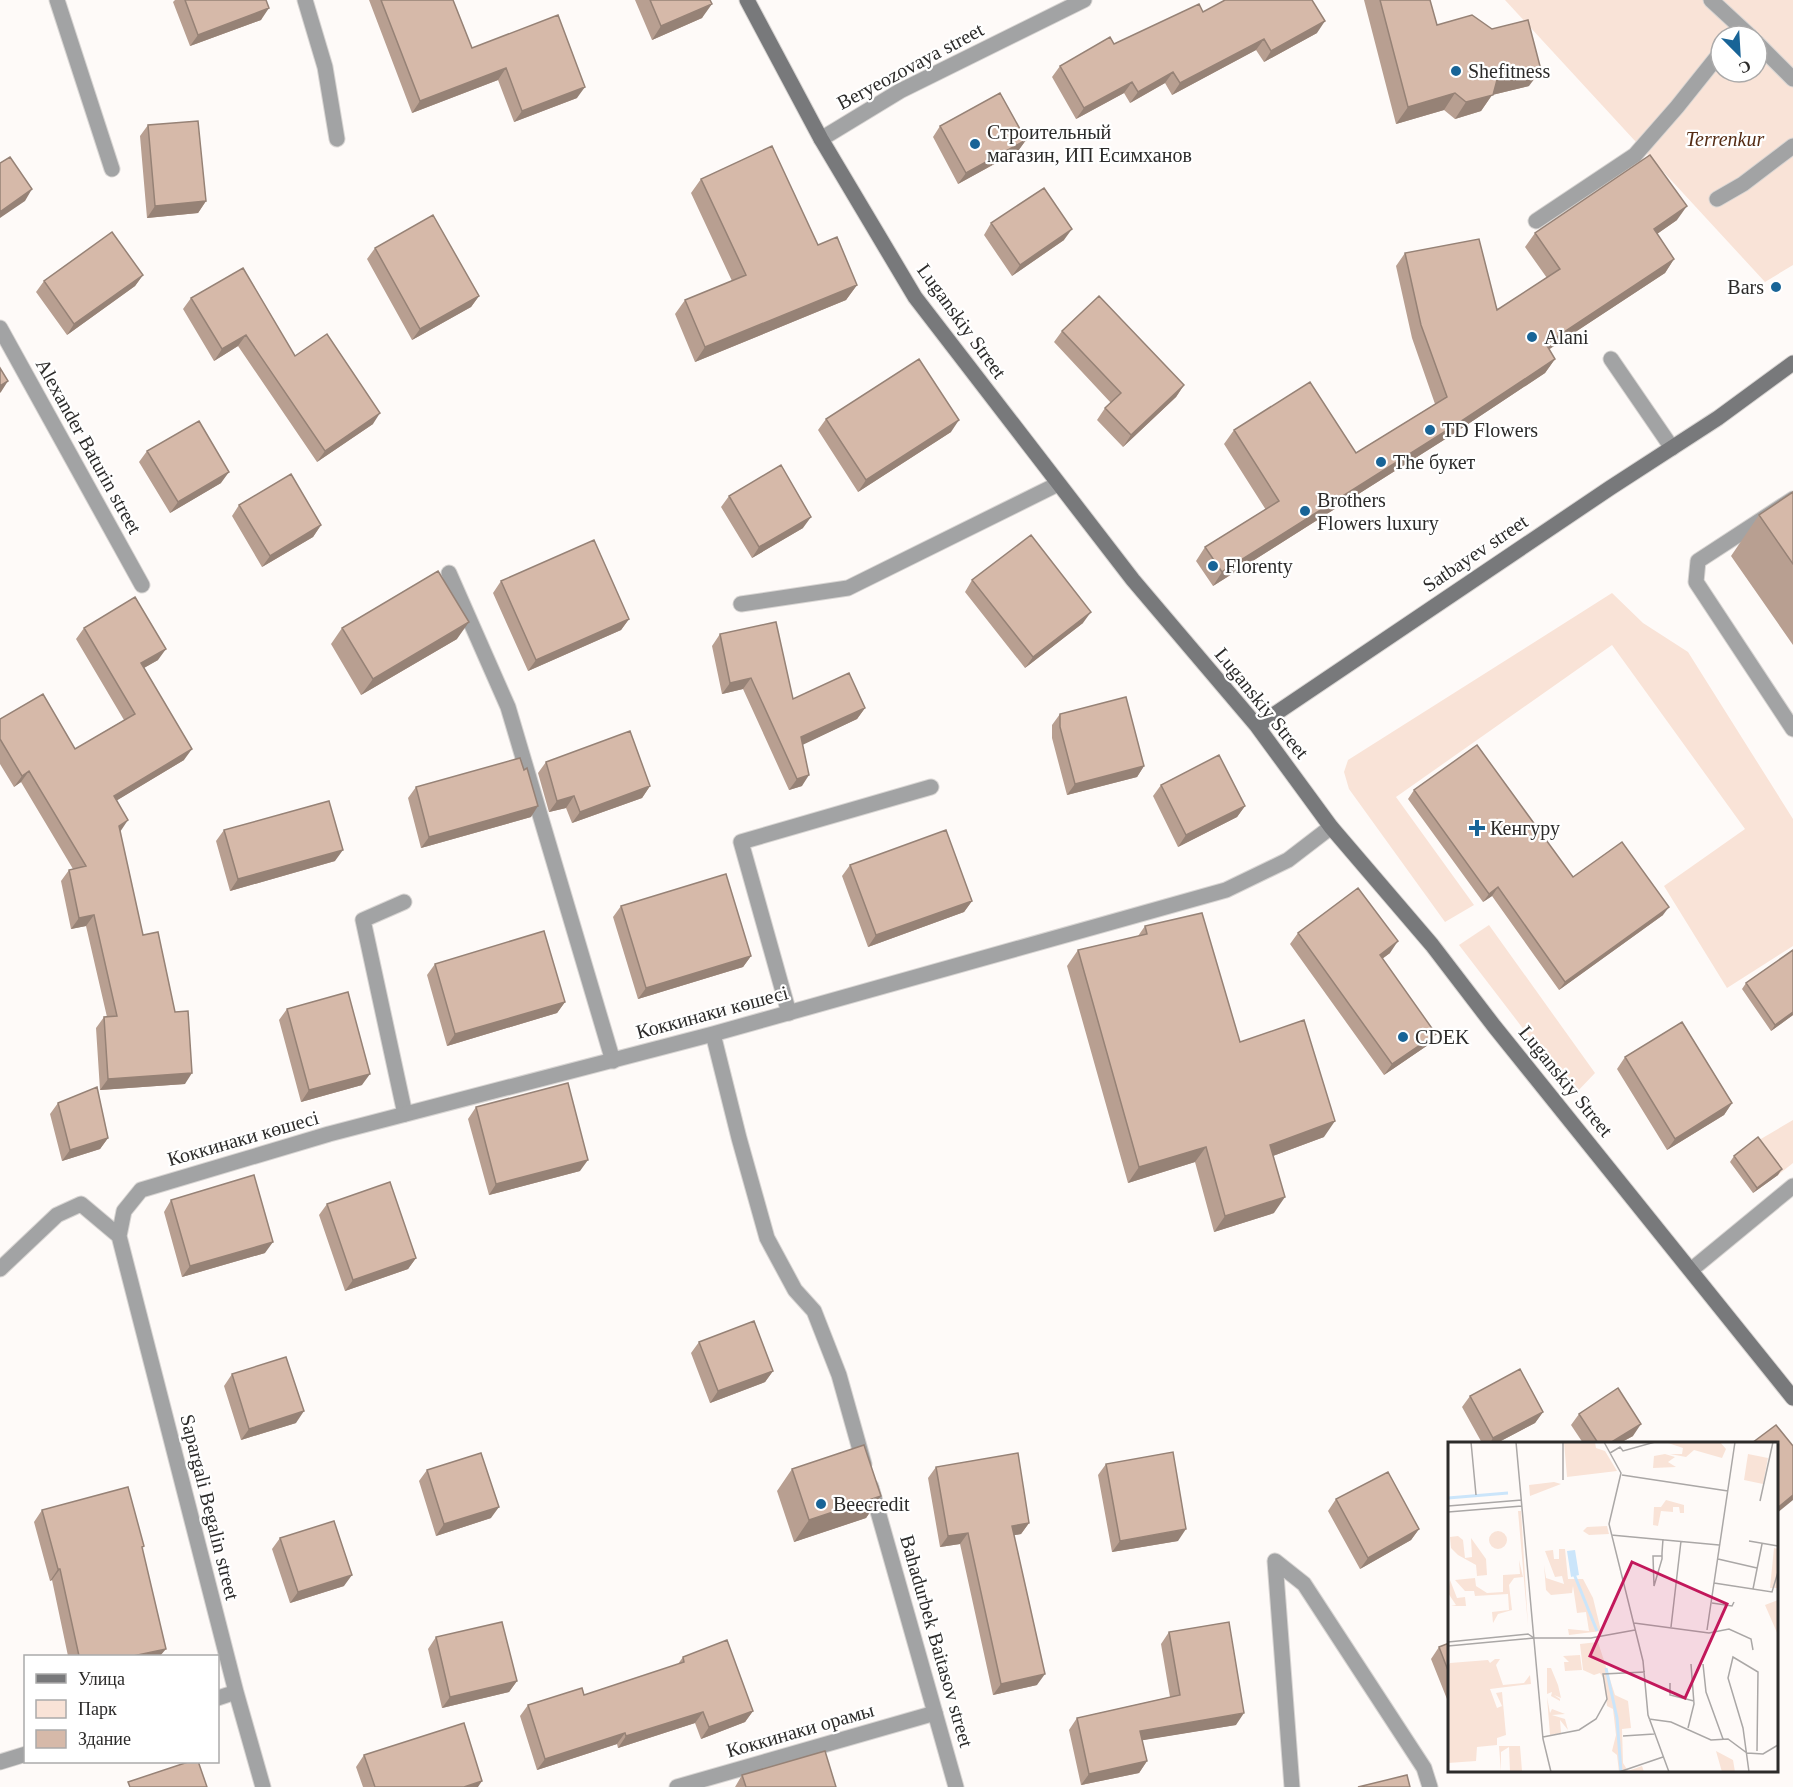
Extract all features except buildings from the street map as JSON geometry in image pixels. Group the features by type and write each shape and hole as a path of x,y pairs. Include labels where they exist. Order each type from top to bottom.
{"street":[{"path":"57,0 112,169"},
{"path":"305,0 325,67 338,139"},
{"name":"Luganskiy Street","path":"747,0 821,139 915,297 1133,580 1257,726 1331,826 1432,945 1494,1026 1793,1398"},
{"name":"Beryeozovaya street","path":"821,139 900,91 1084,0"},
{"path":"1711,0 1734,24"},
{"path":"1769,55 1793,79"},
{"path":"1536,221 1635,155 1709,67"},
{"path":"1717,199 1743,184 1793,146"},
{"name":"Alexander Baturin street","path":"0,328 142,585"},
{"path":"1611,359 1672,448"},
{"name":"Satbayev street","path":"1257,726 1718,417 1793,363"},
{"name":"Satbayev street","path":"1718,417 1793,376"},
{"path":"741,604 848,588 1058,484"},
{"path":"1793,499 1698,561 1696,582 1793,729"},
{"path":"448,573 508,707 613,1061"},
{"path":"789,1013 741,842 931,787"},
{"name":"Коккинаки көшесі","path":"119,1236 124,1211 141,1190 329,1134 713,1034 1227,890 1288,860 1331,826"},
{"path":"404,902 363,920 405,1114"},
{"name":"Bahadurbek Baitasov street","path":"713,1034 767,1238 795,1290 814,1311 838,1375 956,1787"},
{"path":"1690,1270 1793,1186"},
{"path":"0,1269 57,1215 81,1204 119,1236"},
{"name":"Sapargali Begalin street","path":"119,1236 236,1692 263,1787"},
{"path":"1292,1787 1275,1561 1304,1584 1424,1768 1430,1787"},
{"path":"219,1698 236,1692"},
{"name":"Коккинаки орамы","path":"676,1787 935,1713"},
{"path":"0,1762 24,1755"}],"green space":[{"name":"Terrenkur","path":"1505,0 1716,0 1741,24 1709,24 1709,84 1769,84 1769,52 1793,75 1793,265 1765,282"},
{"path":"1720,0 1793,0 1793,72 1769,48 1769,24 1744,24"},
{"path":"1612,593 1643,623 1688,652 1793,819 1793,946 1727,988 1664,886 1745,829 1612,645 1396,797 1474,905 1445,922 1349,789 1344,772 1348,760"},
{"path":"1489,925 1595,1073 1574,1095 1459,945"},
{"path":"1793,1120 1793,1163 1778,1175 1754,1143"}],"place":[{"name":"Shefitness","path":"1456,71"},
{"name":"Строительный магазин, ИП Есимханов","path":"975,144"},
{"name":"Bars","path":"1776,287"},
{"name":"Alani","path":"1532,337"},
{"name":"TD Flowers","path":"1430,430"},
{"name":"The букет","path":"1381,462"},
{"name":"Brothers Flowers luxury","path":"1305,511"},
{"name":"Florenty","path":"1213,566"},
{"name":"Кенгуру","path":"1477,828"},
{"name":"CDEK","path":"1403,1037"},
{"name":"Beecredit","path":"821,1504"}]}
